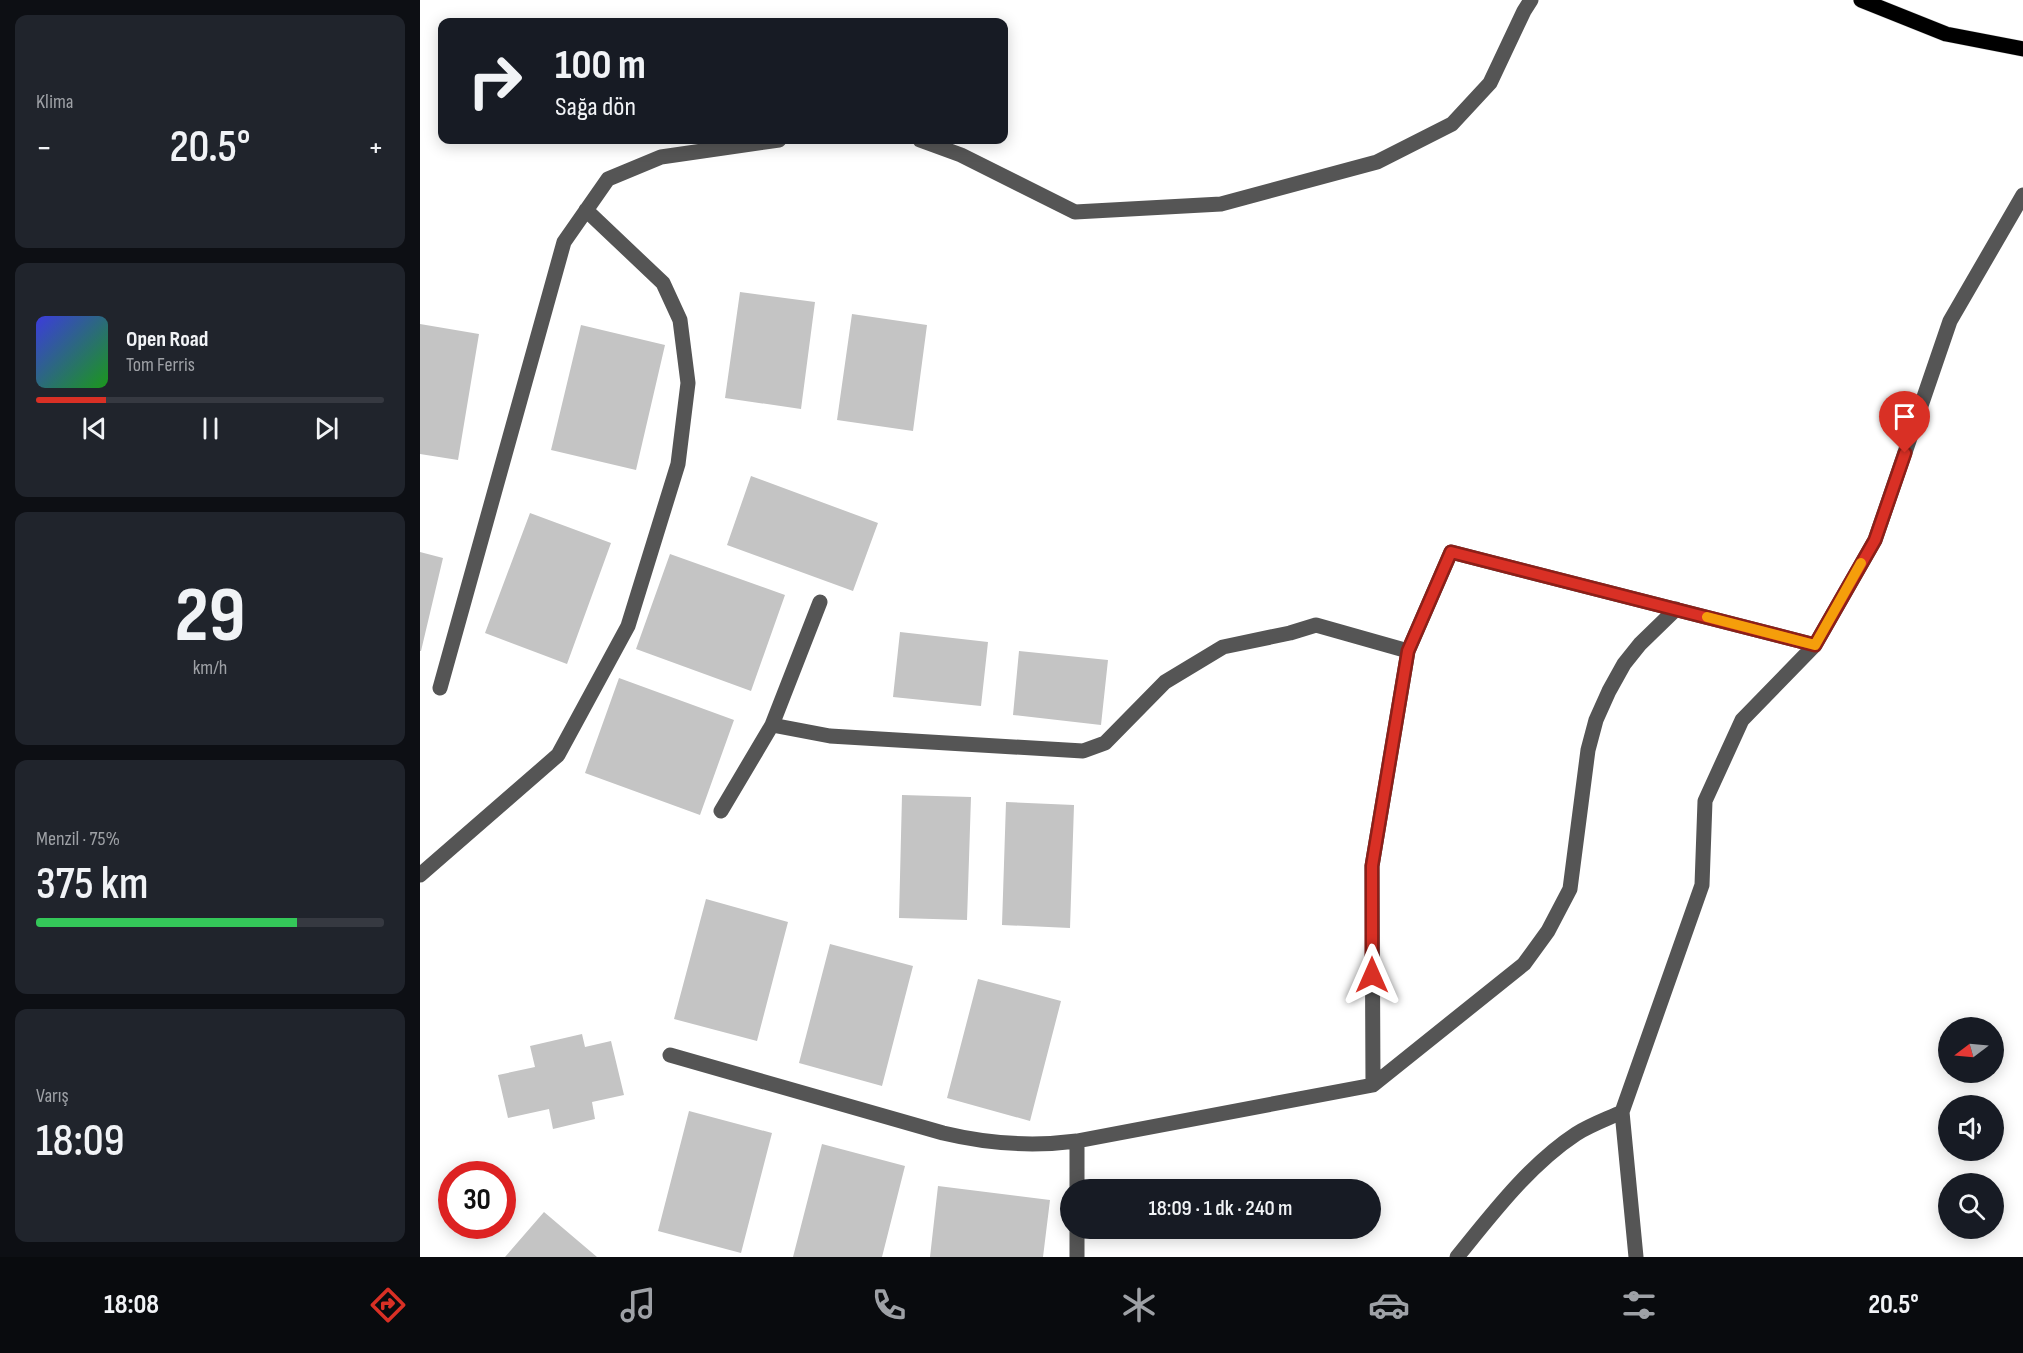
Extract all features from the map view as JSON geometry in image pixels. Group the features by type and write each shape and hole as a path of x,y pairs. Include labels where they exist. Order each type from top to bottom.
{"main road":[{"path":"1861,0 1946,34 2023,49"}],"street":[{"path":"931,144 961,155 1076,212 1221,204 1377,162 1452,124 1490,83 1531,0"},
{"path":"440,688 564,242 609,178 661,157 751,144"},
{"path":"1636,1257 1622,1112 1702,885 1705,801 1742,720 1815,645 1875,540 1950,321 2023,195"},
{"path":"420,875 558,755 628,626 678,464 688,383 680,320 663,283 586,210"},
{"path":"1373,1085 1372,866 1408,651 1451,552 1815,645"},
{"path":"721,811 772,725 820,602"},
{"path":"670,1055 974,1141 1005,1145 1036,1146 1077,1141 1373,1085 1524,964 1548,931 1570,889 1588,750 1596,720 1624,664 1651,632 1676,609"},
{"path":"772,725 830,736 1083,751 1105,743 1165,682 1223,647 1316,625 1408,651"},
{"path":"1457,1257 1514,1190 1546,1159 1577,1134 1622,1112"},
{"path":"1077,1141 1077,1179"},
{"path":"1077,1239 1077,1257"}],"building":[{"path":"740,292 815,302 801,409 725,398"},
{"path":"852,314 927,325 913,431 837,420"},
{"path":"420,324 479,334 458,460 420,454"},
{"path":"581,325 665,345 636,470 551,450"},
{"path":"751,476 878,523 853,591 727,545"},
{"path":"530,513 611,543 567,664 485,633"},
{"path":"420,552 443,558 421,651 420,651"},
{"path":"670,554 785,595 751,691 636,649"},
{"path":"900,632 988,642 981,706 893,697"},
{"path":"1019,651 1108,660 1101,725 1013,715"},
{"path":"619,678 734,720 700,815 585,773"},
{"path":"902,795 971,797 967,920 899,918"},
{"path":"1006,802 1074,805 1070,928 1002,925"},
{"path":"706,899 788,922 757,1041 674,1019"},
{"path":"830,944 913,966 882,1086 799,1063"},
{"path":"978,979 1061,1001 1030,1121 947,1098"},
{"path":"582,1034 585,1047 611,1041 624,1095 592,1102 595,1119 553,1129 549,1109 508,1118 498,1075 535,1067 530,1046"},
{"path":"689,1111 772,1133 741,1253 658,1231"},
{"path":"822,1144 905,1166 882,1257 793,1257"},
{"path":"938,1186 1050,1200 1043,1257 930,1257"},
{"path":"544,1212 597,1257 505,1257"}],"slow traffic":[{"path":"1707,617 1815,645 1861,563"}],"route":[{"path":"1372,975 1372,866 1408,651 1451,552 1815,645 1875,540 1905,453"}]}
